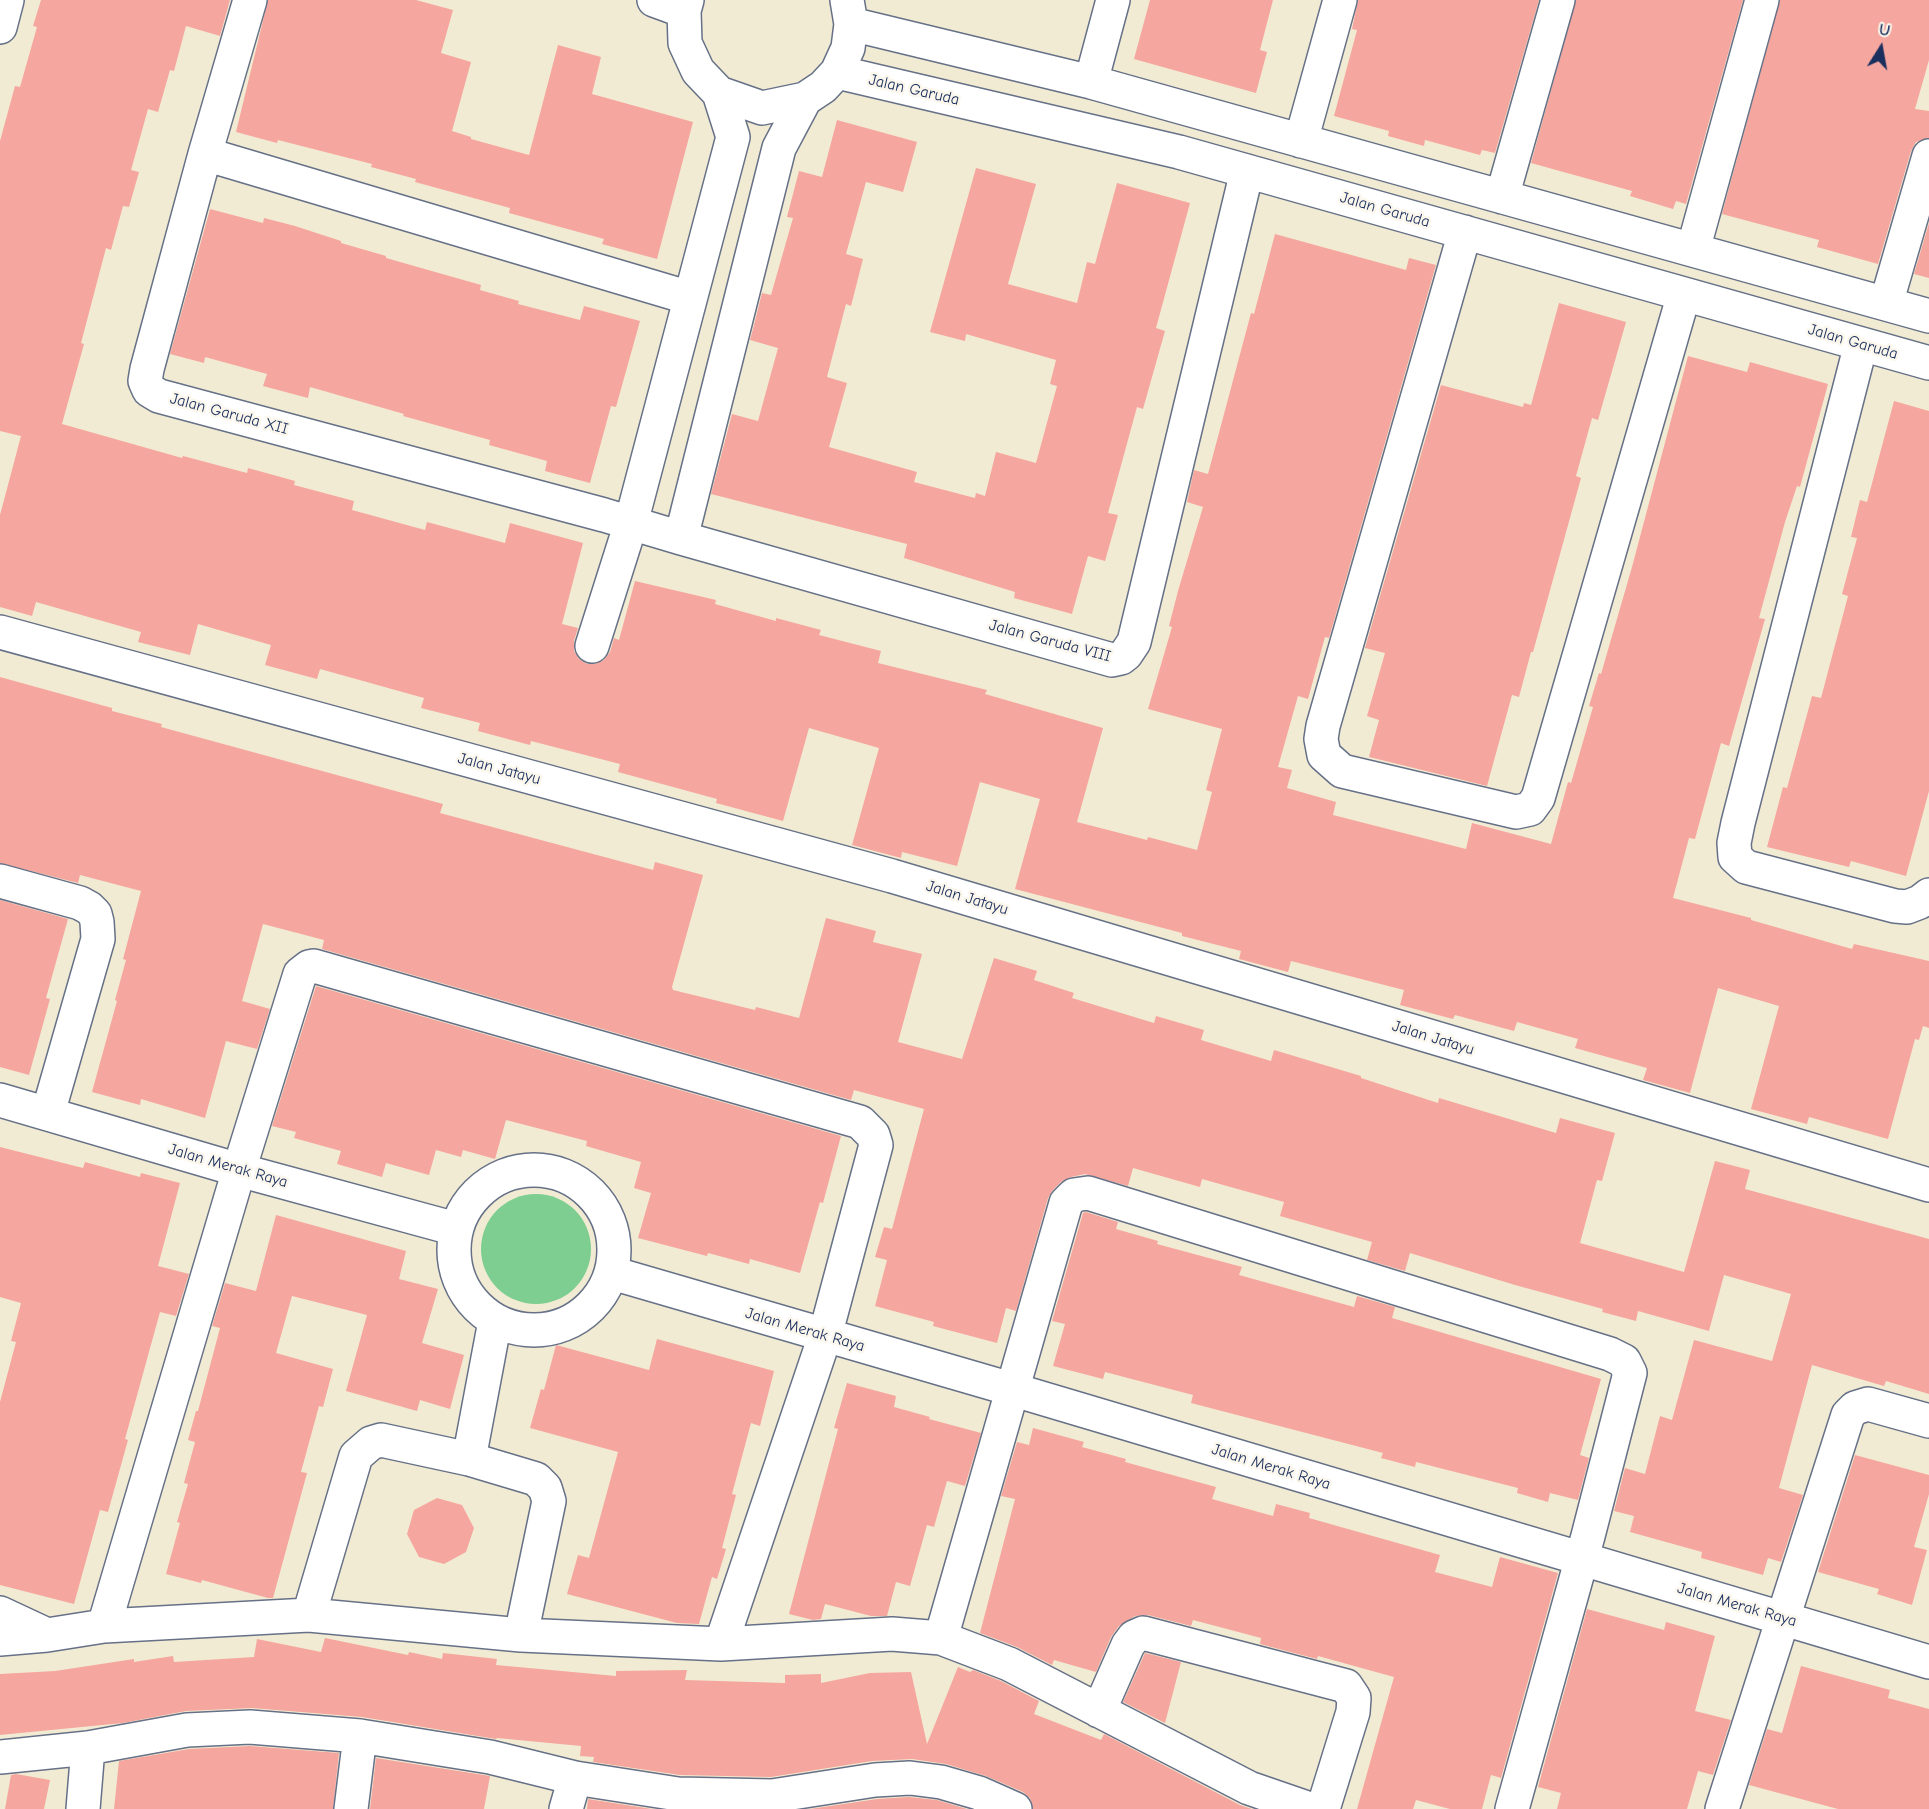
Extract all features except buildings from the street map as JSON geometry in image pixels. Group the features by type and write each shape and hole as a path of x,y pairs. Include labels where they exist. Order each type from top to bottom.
{"street":[{"path":"0,27 7,0"},
{"name":"Jalan Garuda XII","path":"250,0 205,154 147,369 145,381 149,390 159,396 631,523"},
{"path":"1091,82 1113,0"},
{"path":"1301,141 1340,0"},
{"path":"1502,197 1558,0"},
{"path":"1693,250 1762,0"},
{"path":"592,646 631,523 733,137 719,93 698,71 685,43 675,4"},
{"path":"719,93 762,108 805,99 823,87 837,72 848,48 849,12 1091,82 1929,316"},
{"name":"Jalan Garuda","path":"837,72 1179,152 1929,363"},
{"path":"681,538 779,148 805,99"},
{"path":"1179,152 1191,110"},
{"path":"205,154 690,298"},
{"path":"1886,304 1929,156"},
{"name":"Jalan Garuda VIII","path":"631,523 1112,660 1121,658 1134,642 1247,171"},
{"path":"1397,213 1412,171"},
{"path":"711,219 759,230"},
{"path":"1465,232 1323,726 1321,739 1324,755 1342,771 1516,812 1530,809 1538,798 1684,294"},
{"path":"1780,322 1793,278"},
{"path":"1861,344 1738,823 1734,843 1735,857 1746,867 1895,906 1907,907 1920,902 1929,895"},
{"path":"667,386 716,399"},
{"name":"Jalan Jatayu","path":"0,632 892,876 1929,1185"},
{"path":"0,881 80,903 95,914 97,922 98,939 48,1113"},
{"path":"104,1626 239,1170 300,974 309,967 321,967 860,1122 873,1135 876,1145 825,1336 721,1644"},
{"name":"Jalan Merak Raya","path":"0,1100 239,1170 456,1229"},
{"path":"543,1170 552,1172 570,1178 593,1194 609,1218 615,1245 612,1273 594,1304 565,1325 530,1331 495,1321 469,1297 454,1265 456,1229 468,1203 488,1183 514,1172 543,1170"},
{"path":"941,1638 1066,1203 1074,1195 1088,1193 1610,1354 1624,1361 1630,1373 1512,1809"},
{"name":"Jalan Merak Raya","path":"612,1273 1929,1662"},
{"path":"469,1459 495,1321"},
{"path":"1722,1809 1848,1415 1855,1408 1868,1404 1929,1421"},
{"path":"309,1615 356,1456 370,1443 381,1440 469,1459 536,1479 545,1488 549,1501 521,1635"},
{"path":"0,1613 47,1635"},
{"path":"0,1640 104,1626 309,1615 521,1635 721,1644 892,1634 941,1638 1009,1664 1250,1788 1310,1809"},
{"path":"1099,1711 1128,1645 1134,1636 1143,1633 1346,1686 1354,1698 1353,1712 1323,1809"},
{"path":"0,1757 88,1748 187,1730 250,1727 360,1736 490,1757 570,1794 678,1794 770,1802 875,1780 910,1778 941,1782 979,1793 1015,1809"},
{"path":"351,1809 360,1736"},
{"path":"83,1809 88,1748"}],"green space":[{"path":"536,1194 557,1198 575,1210 587,1228 591,1249 587,1270 575,1288 557,1300 536,1304 515,1300 497,1288 485,1270 481,1249 485,1228 497,1210 515,1198"}]}
